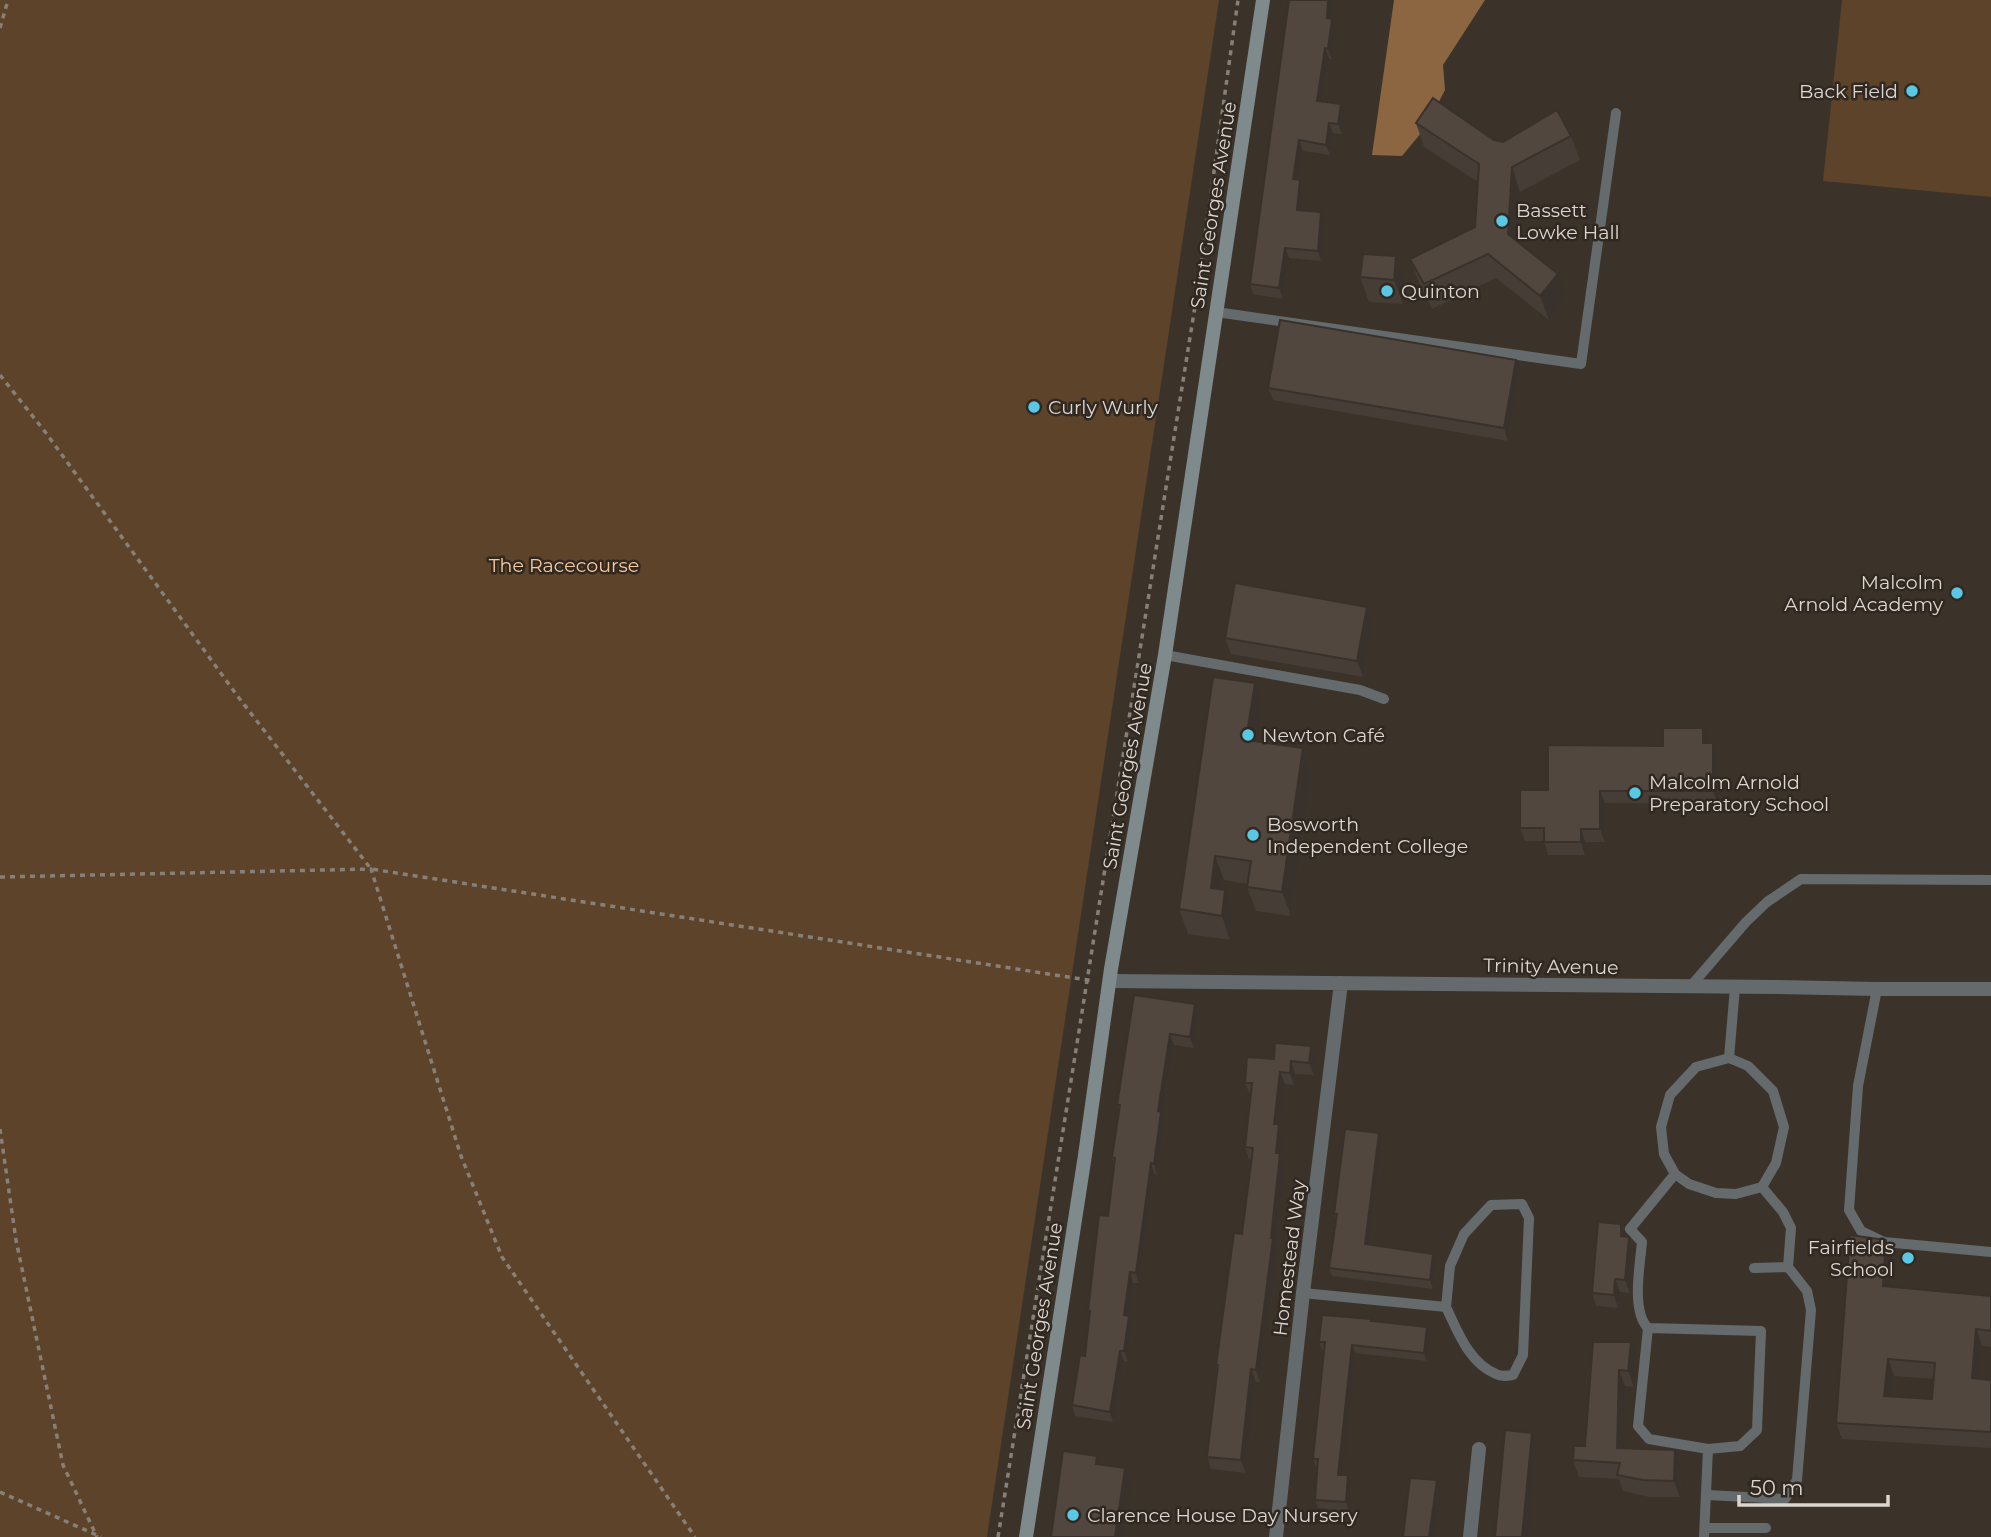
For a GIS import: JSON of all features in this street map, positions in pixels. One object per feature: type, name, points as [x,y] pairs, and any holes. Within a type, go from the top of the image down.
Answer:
[{"type":"street","name":"Saint Georges Avenue","points":[[1026,1537],[1110,981],[1165,655],[1263,0]]},
{"type":"street","name":"Trinity Avenue","points":[[1110,981],[1991,989]]},
{"type":"street","name":"Homestead Way","points":[[1276,1537],[1341,983]]},
{"type":"street","points":[[1470,1537],[1470,1464],[1479,1449]]},
{"type":"lane","points":[[1216,312],[1581,364],[1616,113]]},
{"type":"lane","points":[[1165,655],[1360,690],[1384,699]]},
{"type":"lane","points":[[1690,987],[1767,902],[1801,879],[1991,880]]},
{"type":"lane","points":[[1729,1058],[1735,987]]},
{"type":"lane","points":[[1877,989],[1858,1086],[1849,1210],[1861,1231],[1884,1242],[1991,1252]]},
{"type":"lane","points":[[1729,1058],[1748,1066],[1773,1091],[1784,1127],[1776,1163],[1762,1187],[1736,1194],[1716,1193],[1689,1184],[1675,1174],[1664,1154],[1661,1127],[1670,1095],[1696,1067],[1729,1058]]},
{"type":"lane","points":[[1648,1328],[1637,1426],[1648,1438],[1708,1449],[1740,1446],[1757,1430],[1761,1331],[1648,1328],[1642,1322],[1638,1294],[1643,1242],[1630,1229],[1675,1174]]},
{"type":"lane","points":[[1707,1495],[1785,1499],[1797,1480],[1811,1310],[1807,1291],[1788,1267],[1791,1228],[1783,1212],[1762,1187]]},
{"type":"lane","points":[[1522,1204],[1530,1219],[1523,1355],[1513,1376],[1498,1376],[1478,1363],[1461,1339],[1446,1307],[1450,1266],[1464,1234],[1491,1205],[1522,1204]]},
{"type":"lane","points":[[1754,1268],[1788,1267]]},
{"type":"lane","points":[[1303,1293],[1446,1307]]},
{"type":"lane","points":[[1708,1449],[1704,1533],[1766,1528]]},
{"type":"path","points":[[0,28],[8,0]]},
{"type":"path","points":[[998,1537],[1196,300],[1238,0]]},
{"type":"path","points":[[0,375],[46,433],[236,694],[371,869],[461,1156],[502,1257],[695,1537]]},
{"type":"path","points":[[0,877],[371,869],[1086,981]]},
{"type":"path","points":[[0,1129],[16,1240],[63,1465],[98,1536]]},
{"type":"path","points":[[0,1492],[98,1536]]},
{"type":"green space","name":"The Racecourse","points":[[0,0],[1219,0],[987,1537],[0,1537]]},
{"type":"green space","name":"Back Field","points":[[1842,0],[1991,0],[1991,197],[1823,181]]},
{"type":"shaded area","points":[[1394,0],[1485,0],[1443,65],[1445,90],[1426,127],[1402,156],[1372,155]]},
{"type":"building","points":[[1289,0],[1328,0],[1327,18],[1332,19],[1317,101],[1341,104],[1338,124],[1329,123],[1326,145],[1299,140],[1293,179],[1300,180],[1297,210],[1321,212],[1318,251],[1285,248],[1279,288],[1250,284]]},
{"type":"building","points":[[1433,98],[1494,140],[1503,142],[1557,110],[1571,136],[1512,167],[1508,234],[1558,274],[1540,296],[1488,254],[1424,284],[1410,259],[1475,227],[1479,164],[1416,123]]},
{"type":"building","points":[[1363,254],[1396,256],[1394,280],[1360,277]]},
{"type":"building","points":[[1280,320],[1516,360],[1504,428],[1268,388]]},
{"type":"building","points":[[1235,583],[1367,607],[1357,661],[1225,638]]},
{"type":"building","name":"Bosworth Independent College","points":[[1213,677],[1255,683],[1246,740],[1303,748],[1282,892],[1247,887],[1251,861],[1215,856],[1211,888],[1225,890],[1222,916],[1179,909]]},
{"type":"building","name":"Malcolm Arnold Preparatory School","points":[[1663,728],[1703,728],[1703,743],[1713,743],[1713,791],[1600,791],[1600,829],[1581,829],[1581,842],[1544,842],[1544,828],[1520,828],[1520,790],[1548,790],[1548,745],[1663,746]]},
{"type":"building","points":[[1134,995],[1195,1004],[1190,1037],[1170,1034],[1158,1111],[1161,1112],[1154,1164],[1151,1163],[1136,1273],[1130,1272],[1124,1315],[1129,1316],[1124,1351],[1120,1351],[1110,1412],[1072,1405],[1080,1355],[1085,1356],[1099,1215],[1108,1216],[1115,1158],[1112,1157],[1120,1105],[1117,1105]]},
{"type":"building","points":[[1275,1043],[1311,1046],[1309,1063],[1291,1061],[1290,1073],[1280,1072],[1274,1124],[1279,1124],[1276,1153],[1280,1153],[1273,1238],[1256,1370],[1251,1369],[1241,1460],[1207,1457],[1234,1233],[1242,1234],[1253,1148],[1245,1147],[1252,1083],[1245,1083],[1247,1057],[1274,1059]]},
{"type":"building","points":[[1345,1129],[1379,1133],[1365,1244],[1433,1254],[1430,1280],[1329,1268]]},
{"type":"building","points":[[1598,1222],[1621,1224],[1621,1236],[1629,1237],[1625,1280],[1615,1279],[1614,1295],[1592,1293]]},
{"type":"building","name":"Fairfields School","points":[[1850,1235],[1886,1240],[1883,1286],[1991,1296],[1991,1331],[1976,1329],[1972,1378],[1991,1380],[1991,1432],[1836,1423]],"holes":[[[1888,1359],[1935,1363],[1932,1399],[1884,1396]]]},
{"type":"building","points":[[1322,1315],[1427,1327],[1424,1353],[1352,1345],[1338,1475],[1348,1475],[1346,1502],[1315,1500],[1318,1459],[1313,1459],[1325,1342],[1319,1342]]},
{"type":"building","points":[[1593,1342],[1631,1342],[1628,1371],[1619,1370],[1617,1448],[1675,1450],[1674,1481],[1643,1480],[1617,1475],[1620,1463],[1573,1460],[1574,1446],[1585,1446]]},
{"type":"building","points":[[1505,1430],[1532,1433],[1522,1537],[1495,1537]]},
{"type":"building","points":[[1063,1451],[1097,1456],[1096,1464],[1125,1468],[1115,1537],[1051,1537]]},
{"type":"building","points":[[1410,1478],[1437,1480],[1429,1537],[1403,1537]]},
{"type":"place","name":"Back Field","points":[[1912,91]]},
{"type":"place","name":"Bassett Lowke Hall","points":[[1502,221]]},
{"type":"place","name":"Quinton","points":[[1387,291]]},
{"type":"place","name":"Curly Wurly","points":[[1034,407]]},
{"type":"place","name":"Malcolm Arnold Academy","points":[[1957,593]]},
{"type":"place","name":"Newton Café","points":[[1248,735]]},
{"type":"place","name":"Malcolm Arnold Preparatory School","points":[[1635,793]]},
{"type":"place","name":"Bosworth Independent College","points":[[1253,835]]},
{"type":"place","name":"Fairfields School","points":[[1908,1258]]},
{"type":"place","name":"Clarence House Day Nursery","points":[[1073,1515]]}]
